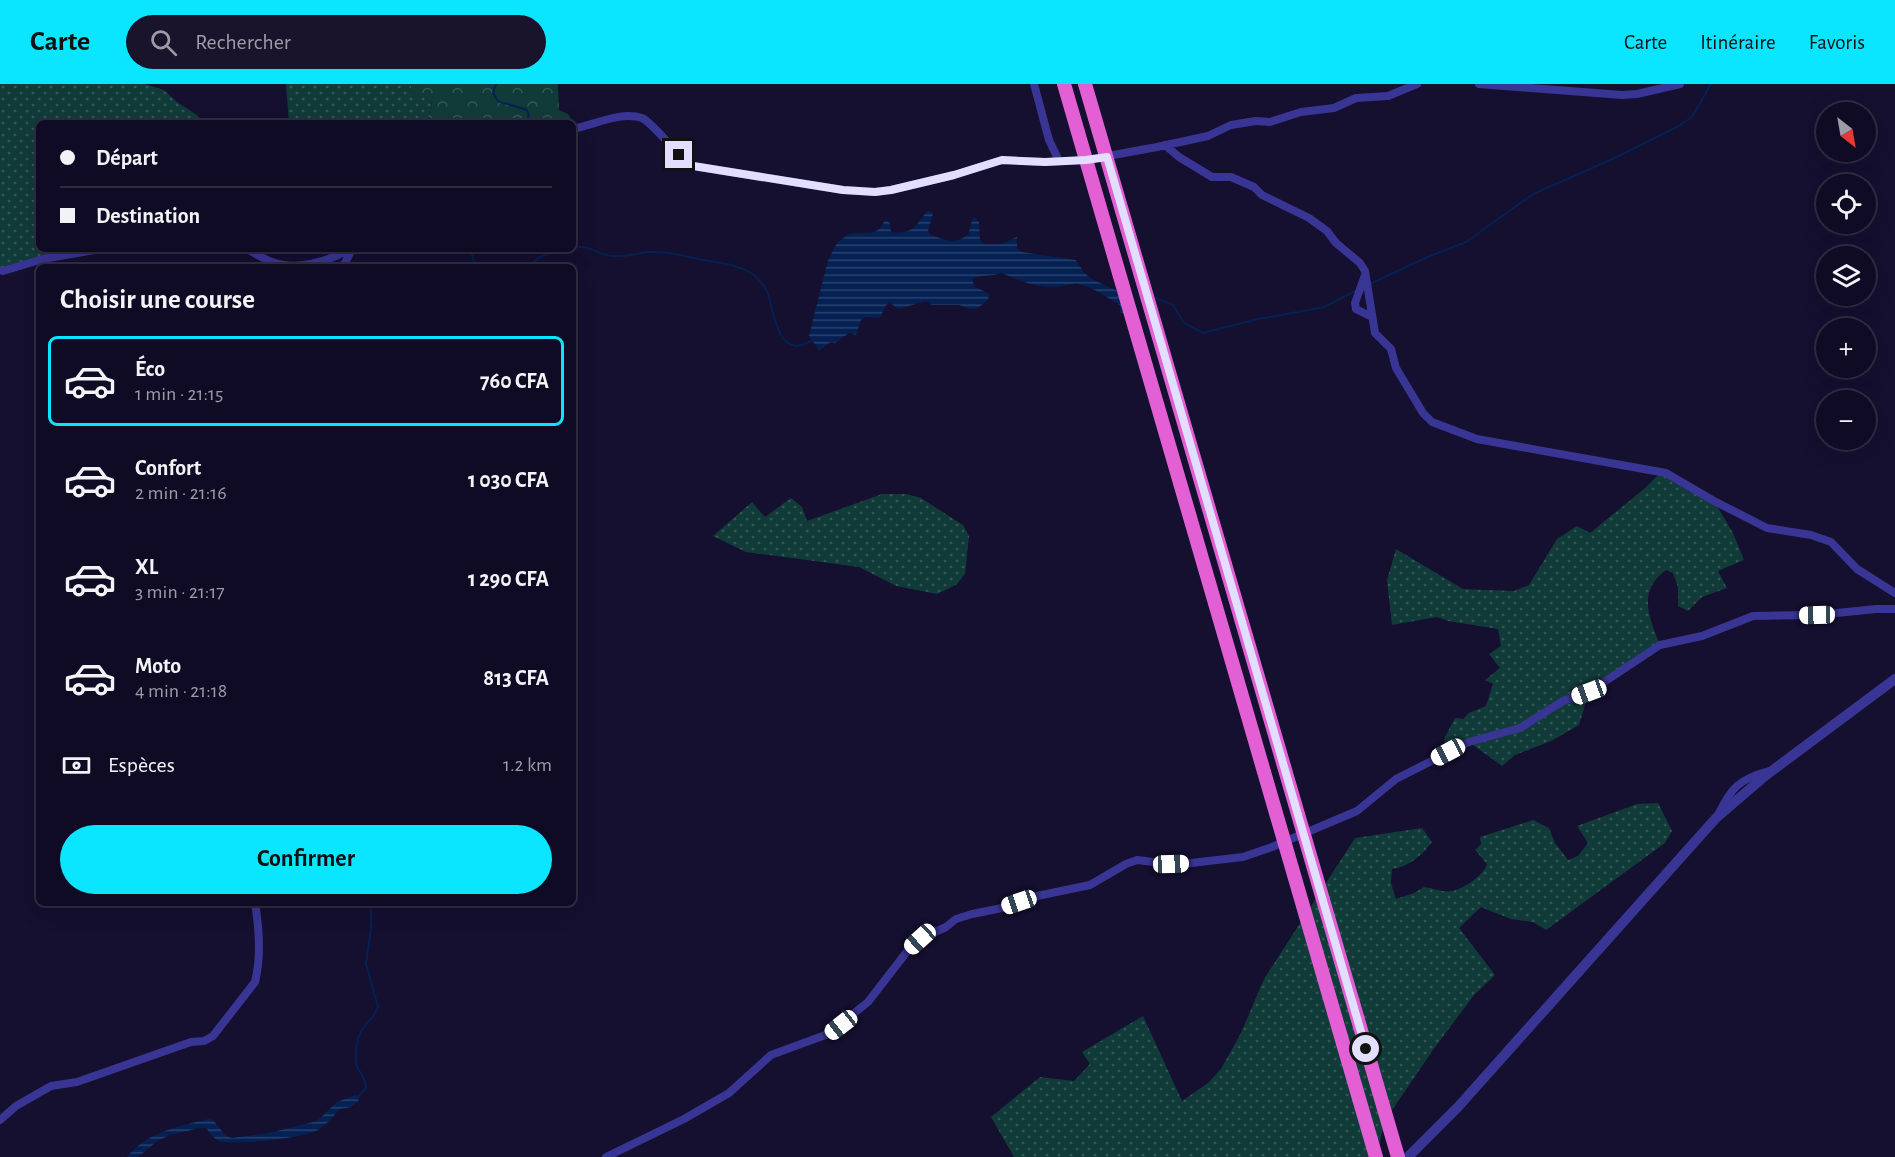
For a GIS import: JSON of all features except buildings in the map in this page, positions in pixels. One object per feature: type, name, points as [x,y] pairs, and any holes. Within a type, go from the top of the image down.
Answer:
[{"type":"highway","points":[[1064,84],[1376,1157]]},
{"type":"highway","points":[[1085,84],[1398,1157]]},
{"type":"street","points":[[1034,84],[1049,140],[1059,162]]},
{"type":"street","points":[[576,128],[626,117],[643,118],[687,165],[843,190],[875,192],[954,175],[1002,160],[1059,162],[1107,157],[1208,135],[1231,125],[1256,121],[1270,122],[1302,112],[1334,108],[1356,98],[1388,96],[1417,84]]},
{"type":"street","points":[[1479,84],[1622,95],[1637,94],[1680,84]]},
{"type":"street","points":[[1165,145],[1179,157],[1212,177],[1231,177],[1246,183],[1262,195],[1309,218],[1327,231],[1336,243],[1360,263],[1366,275],[1375,333],[1391,350],[1396,368],[1423,413],[1432,422],[1477,440],[1666,473],[1713,501],[1767,528],[1811,535],[1831,542],[1857,569],[1895,593]]},
{"type":"street","points":[[0,270],[3,272],[42,260],[84,252]]},
{"type":"street","points":[[253,252],[273,262],[289,264]]},
{"type":"street","points":[[304,264],[330,260],[345,252]]},
{"type":"street","points":[[1366,275],[1355,303],[1356,309],[1372,317]]},
{"type":"street","points":[[606,1157],[684,1119],[729,1093],[771,1055],[828,1034],[868,1002],[909,949],[920,939],[956,920],[1037,896],[1090,885],[1137,860],[1181,864],[1243,856],[1303,834],[1357,811],[1396,779],[1468,742],[1520,728],[1563,701],[1589,692],[1660,645],[1702,636],[1753,616],[1817,615],[1895,609]]},
{"type":"street","points":[[1408,1157],[1458,1107],[1716,818],[1771,771],[1895,680]]},
{"type":"street","points":[[0,1120],[16,1106],[51,1086],[77,1082],[191,1042],[204,1041],[213,1036],[255,982],[257,971],[255,906]]},
{"type":"green space","points":[[0,84],[145,84],[164,90],[201,120],[36,120],[36,252],[86,252],[0,270]]},
{"type":"green space","points":[[286,84],[412,84],[410,91],[432,102],[428,120],[289,120]]},
{"type":"green space","points":[[412,84],[558,84],[559,110],[568,114],[572,120],[428,120],[432,102],[410,91]]},
{"type":"green space","points":[[1661,472],[1714,501],[1733,533],[1744,560],[1718,571],[1727,588],[1702,597],[1688,611],[1678,606],[1678,587],[1673,573],[1666,570],[1657,578],[1648,596],[1649,615],[1660,645],[1589,692],[1579,725],[1551,741],[1515,755],[1502,766],[1469,742],[1448,752],[1444,739],[1455,718],[1463,719],[1469,713],[1486,706],[1493,684],[1485,680],[1500,668],[1489,654],[1501,646],[1498,629],[1448,621],[1437,617],[1392,625],[1387,580],[1396,549],[1463,589],[1514,591],[1529,585],[1557,539],[1577,526],[1590,533],[1644,489]]},
{"type":"green space","points":[[882,494],[906,494],[921,498],[963,525],[969,536],[965,574],[956,585],[937,594],[896,586],[859,567],[746,552],[713,536],[752,502],[765,517],[791,498],[802,507],[807,521]]},
{"type":"green space","points":[[1658,803],[1672,831],[1665,843],[1546,930],[1533,922],[1511,919],[1481,907],[1459,928],[1495,975],[1474,995],[1384,1122],[1377,1157],[1014,1157],[991,1117],[1040,1077],[1074,1081],[1090,1064],[1082,1052],[1143,1016],[1182,1101],[1208,1083],[1221,1069],[1241,1033],[1264,979],[1355,838],[1422,828],[1432,842],[1415,860],[1392,869],[1391,883],[1396,899],[1424,887],[1453,891],[1473,880],[1487,864],[1475,850],[1481,844],[1480,837],[1533,820],[1549,828],[1555,843],[1568,860],[1578,856],[1588,843],[1577,826],[1637,804]]},
{"type":"water","points":[[928,210],[933,213],[928,231],[930,235],[949,241],[962,238],[968,235],[973,217],[979,222],[980,240],[983,244],[1001,244],[1017,237],[1017,248],[1022,252],[1076,260],[1088,276],[1130,299],[1138,312],[1128,315],[1120,312],[1120,305],[1084,285],[1041,286],[1001,273],[972,279],[974,286],[989,294],[988,300],[978,308],[932,305],[926,301],[899,309],[890,303],[886,305],[880,318],[865,317],[861,320],[856,335],[849,333],[819,350],[809,336],[828,260],[837,243],[850,233],[875,232],[885,219],[890,223],[891,232],[904,232],[913,228]]},
{"type":"water","points":[[355,1095],[359,1097],[358,1102],[351,1107],[340,1109],[323,1127],[308,1134],[238,1143],[219,1141],[206,1128],[200,1128],[170,1135],[156,1142],[138,1157],[127,1157],[135,1148],[154,1136],[186,1124],[209,1119],[214,1121],[226,1136],[232,1138],[269,1133],[317,1121],[337,1102]]},
{"type":"waterway","points":[[496,84],[493,93],[498,101],[527,110],[529,116],[527,120]]},
{"type":"waterway","points":[[1370,284],[1466,242],[1533,194],[1617,157],[1677,127],[1692,117],[1711,84]]},
{"type":"waterway","points":[[576,247],[585,247],[612,256],[649,252],[669,253],[737,266],[755,276],[764,287],[776,325],[786,341],[793,345],[802,345],[814,339]]},
{"type":"waterway","points":[[472,252],[474,264]]},
{"type":"waterway","points":[[531,264],[540,257],[553,252]]},
{"type":"waterway","points":[[1156,298],[1173,305],[1184,323],[1203,333],[1259,319],[1324,307],[1357,290]]},
{"type":"waterway","points":[[357,1098],[366,1088],[356,1062],[358,1041],[360,1033],[378,1007],[366,964],[371,927],[371,906]]},
{"type":"route","points":[[679,155],[687,165],[843,190],[875,192],[954,175],[1002,160],[1045,162],[1107,157],[1366,1049]]}]
